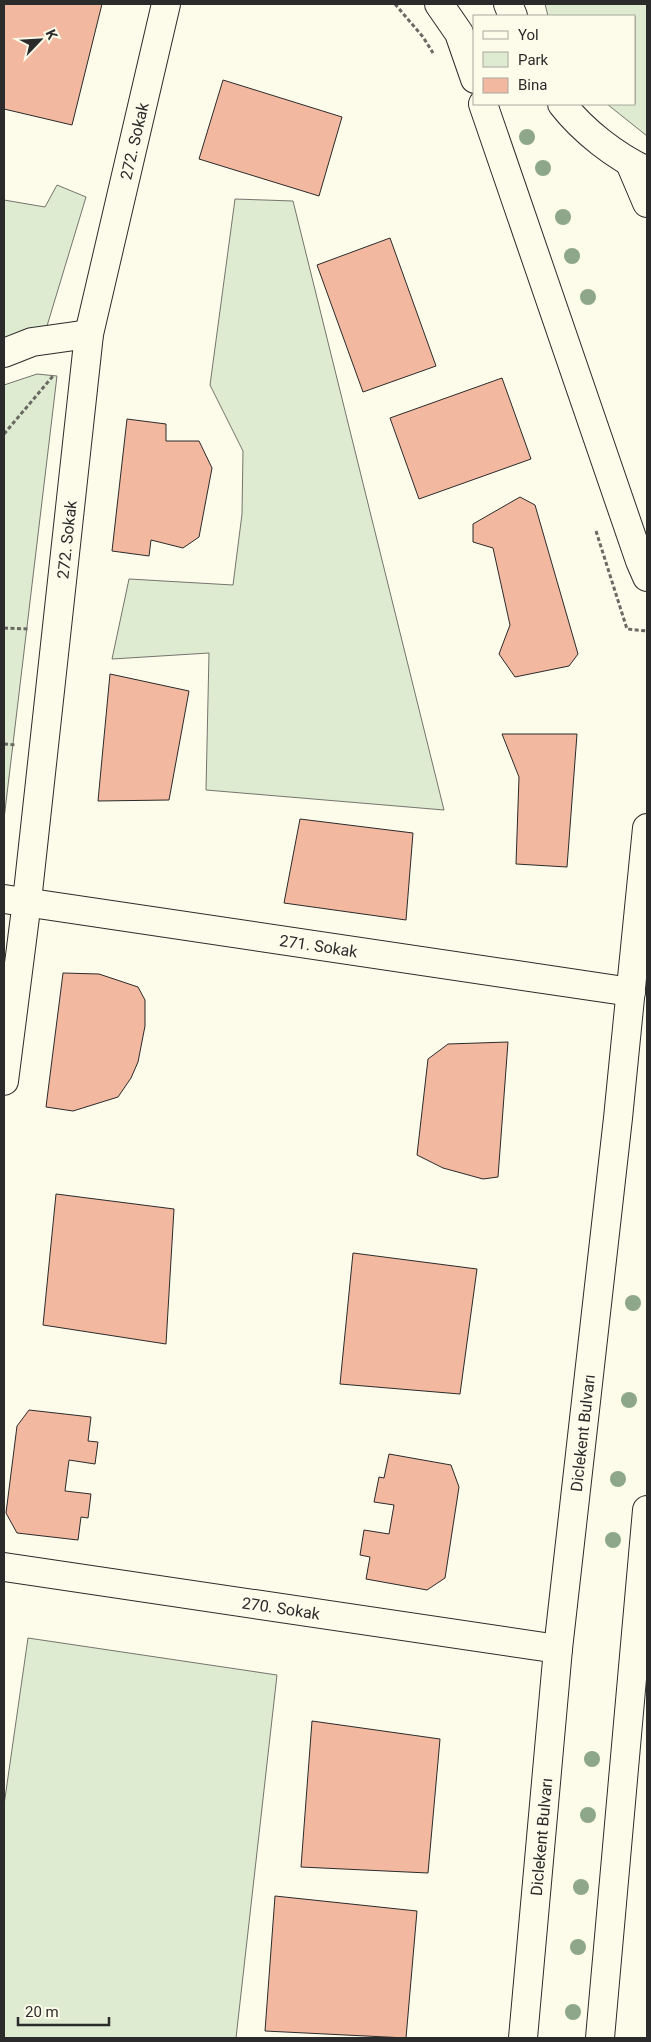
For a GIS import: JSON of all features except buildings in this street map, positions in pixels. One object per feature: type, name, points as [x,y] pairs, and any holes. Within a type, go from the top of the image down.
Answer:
[{"type":"main road","name":"272. Sokak","points":[[4,1081],[15,900],[88,334],[166,4]]},
{"type":"main road","points":[[439,4],[459,33],[473,73]]},
{"type":"main road","points":[[483,105],[647,577]]},
{"type":"main road","points":[[563,105],[576,121],[639,167],[647,203]]},
{"type":"main road","points":[[4,353],[32,342],[88,334]]},
{"type":"main road","name":"Diclekent Bulvarı","points":[[523,2038],[558,1649],[631,992],[647,828]]},
{"type":"main road","name":"271. Sokak","points":[[15,900],[631,992]]},
{"type":"main road","points":[[600,2038],[640,1679],[647,1510]]},
{"type":"main road","name":"270. Sokak","points":[[4,1567],[558,1649]]},
{"type":"path","points":[[4,434],[58,370]]},
{"type":"green space","points":[[545,4],[647,4],[647,136],[608,105],[636,105],[636,15],[548,15]]},
{"type":"green space","points":[[57,185],[86,197],[47,326],[4,341],[4,200],[45,207]]},
{"type":"green space","points":[[235,199],[293,201],[444,810],[206,790],[209,653],[112,659],[129,579],[233,585],[242,514],[243,451],[210,385]]},
{"type":"green space","points":[[37,374],[57,376],[4,819],[4,385]]},
{"type":"green space","points":[[28,1638],[277,1675],[236,2038],[4,2038],[4,1805]]}]
